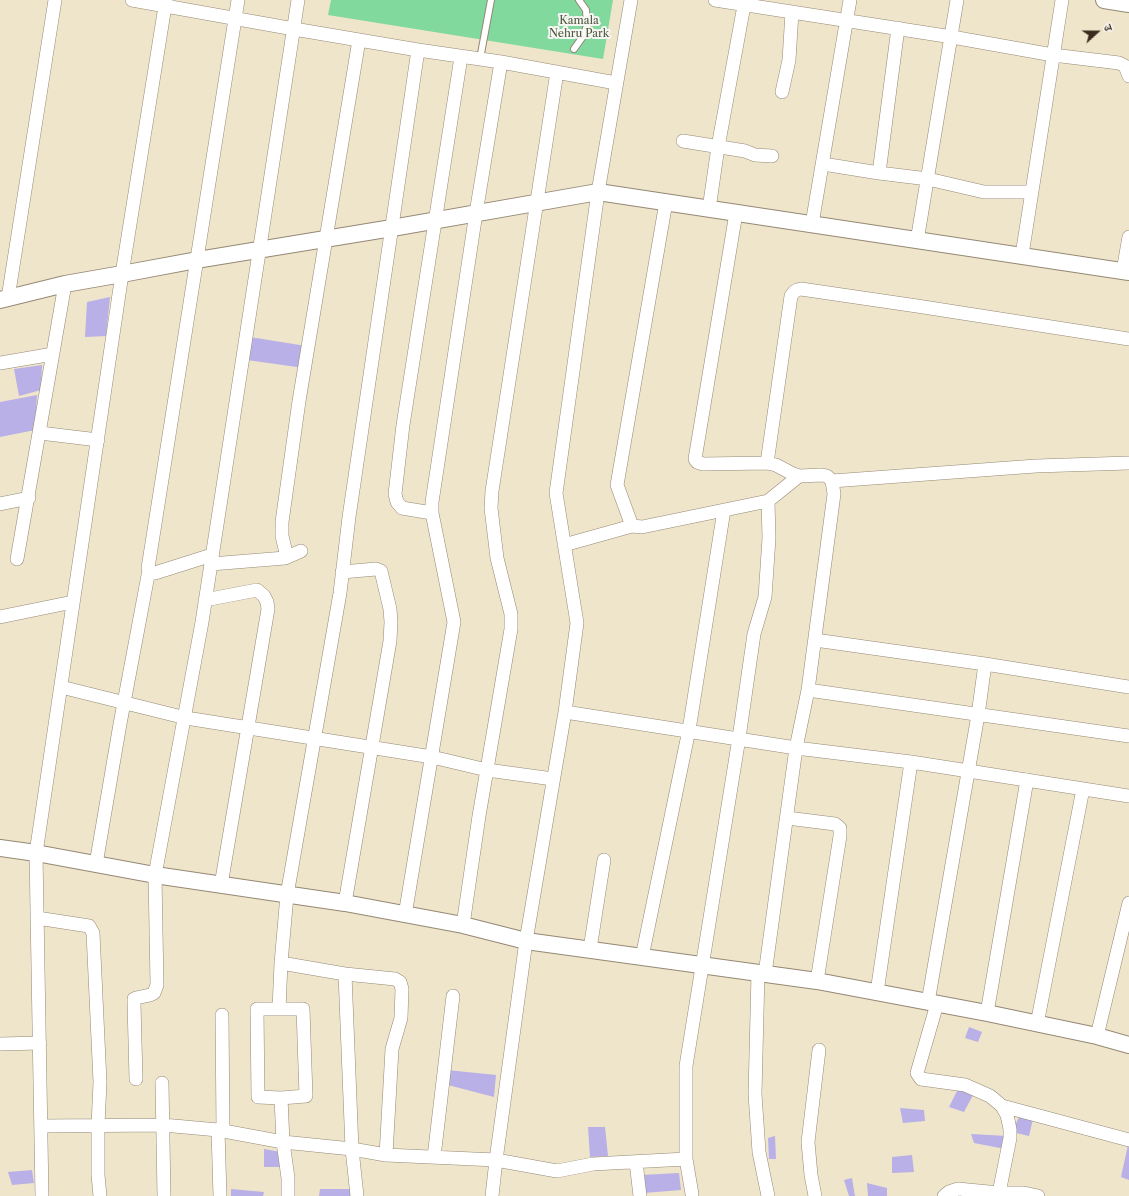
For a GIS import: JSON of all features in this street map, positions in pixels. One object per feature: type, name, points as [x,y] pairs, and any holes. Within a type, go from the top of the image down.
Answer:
[{"type":"street","points":[[54,0],[4,299],[65,284],[197,260],[598,192],[917,241],[1022,255],[1126,272],[1129,237]]},
{"type":"street","points":[[132,0],[166,3],[294,29],[461,57],[501,62],[616,83]]},
{"type":"street","points":[[96,864],[149,570],[148,563],[238,0]]},
{"type":"street","points":[[136,1079],[134,999],[154,993],[157,985],[156,875],[205,600],[298,0]]},
{"type":"street","points":[[492,1196],[526,941],[565,712],[577,623],[556,493],[598,192],[631,0]]},
{"type":"street","points":[[715,0],[744,2],[792,12],[898,28],[1054,55],[1119,63],[1125,66],[1129,76]]},
{"type":"street","points":[[812,224],[850,0]]},
{"type":"street","points":[[917,241],[957,0]]},
{"type":"street","points":[[1022,255],[1062,0]]},
{"type":"street","points":[[1104,0],[1129,4]]},
{"type":"street","points":[[709,209],[718,147],[744,2]]},
{"type":"street","points":[[42,1196],[36,853],[122,274],[166,3]]},
{"type":"street","points":[[782,92],[789,60],[792,12]]},
{"type":"street","points":[[879,173],[898,28]]},
{"type":"street","points":[[287,557],[282,536],[282,522],[299,401],[359,40]]},
{"type":"street","points":[[279,1009],[281,963],[287,895],[340,593],[348,517],[418,50]]},
{"type":"street","points":[[432,514],[402,508],[397,502],[396,494],[403,425],[461,57]]},
{"type":"street","points":[[406,915],[454,622],[432,514],[432,502],[476,213],[501,62]]},
{"type":"street","points":[[462,926],[511,629],[511,614],[497,558],[492,508],[492,491],[557,72]]},
{"type":"street","points":[[683,141],[745,151],[755,155],[772,156]]},
{"type":"street","points":[[823,164],[928,179],[984,192],[1032,192]]},
{"type":"street","points":[[632,526],[618,485],[666,202]]},
{"type":"street","points":[[736,213],[695,459],[697,462],[703,464],[767,463],[776,465],[799,476],[827,476],[832,481],[834,486],[808,690],[796,748],[787,818],[761,973],[755,1094],[759,1152],[768,1196]]},
{"type":"street","points":[[17,559],[29,498],[65,284]]},
{"type":"street","points":[[767,463],[791,296],[797,290],[801,289],[1129,338]]},
{"type":"street","points":[[0,363],[53,354]]},
{"type":"street","points":[[40,433],[98,440]]},
{"type":"street","points":[[832,481],[1036,466],[1129,463]]},
{"type":"street","points":[[564,545],[632,526],[642,527],[768,501],[799,476]]},
{"type":"street","points":[[0,504],[29,498]]},
{"type":"street","points":[[692,1194],[686,1159],[686,1066],[739,738],[754,634],[765,597],[769,538],[768,501]]},
{"type":"street","points":[[642,957],[689,730],[724,510]]},
{"type":"street","points":[[149,570],[151,573],[155,573],[211,560],[275,559],[287,557],[301,551]]},
{"type":"street","points":[[342,572],[376,569],[381,571],[390,609],[391,622],[390,641],[344,903]]},
{"type":"street","points":[[205,600],[257,590],[264,596],[267,602],[268,610],[221,885]]},
{"type":"street","points":[[0,617],[74,602]]},
{"type":"street","points":[[815,640],[985,664],[1129,687]]},
{"type":"street","points":[[985,664],[933,1003],[917,1070],[918,1076],[921,1079],[965,1085],[990,1096],[1002,1106],[1007,1115],[1010,1138],[999,1193]]},
{"type":"street","points":[[61,687],[184,717],[432,757],[487,770],[553,779]]},
{"type":"street","points":[[808,690],[1129,736]]},
{"type":"street","points":[[565,712],[689,730],[796,748],[911,762],[1129,796]]},
{"type":"street","points":[[877,992],[911,762]]},
{"type":"street","points":[[987,1013],[1027,780]]},
{"type":"street","points":[[1037,1024],[1083,789]]},
{"type":"street","points":[[787,818],[835,824],[840,828],[817,981]]},
{"type":"street","points":[[0,848],[36,853],[156,875],[344,903],[462,926],[526,941],[817,981],[987,1013],[1097,1036],[1129,1045]]},
{"type":"street","points":[[590,950],[604,860]]},
{"type":"street","points":[[1097,1036],[1129,904]]},
{"type":"street","points":[[37,918],[90,926],[93,933],[100,1082],[98,1126],[98,1175],[100,1196]]},
{"type":"street","points":[[281,963],[345,974],[396,979],[401,985],[401,1018],[392,1049],[386,1155]]},
{"type":"street","points":[[345,974],[352,1149],[357,1196]]},
{"type":"street","points":[[434,1157],[453,996]]},
{"type":"street","points":[[257,1009],[304,1009],[306,1096],[281,1098],[258,1097],[257,1009]]},
{"type":"street","points":[[220,1196],[222,1015]]},
{"type":"street","points":[[0,1044],[40,1043]]},
{"type":"street","points":[[815,1196],[811,1175],[808,1142],[819,1050]]},
{"type":"street","points":[[162,1083],[164,1196]]},
{"type":"street","points":[[281,1098],[282,1142],[288,1178],[288,1196]]},
{"type":"street","points":[[1002,1106],[1129,1140]]},
{"type":"street","points":[[41,1126],[163,1125],[221,1131],[282,1142],[352,1149],[386,1155],[496,1160],[556,1171],[593,1164],[686,1159]]},
{"type":"street","points":[[636,1162],[640,1196]]},
{"type":"street","points":[[944,1196],[949,1192],[958,1189],[999,1193],[1024,1193],[1036,1196]]},
{"type":"lane","points":[[480,59],[491,0]]},
{"type":"lane","points":[[574,49],[584,35],[588,25],[586,10],[579,0]]},
{"type":"green space","name":"Kamala Nehru Park","points":[[331,0],[613,0],[603,59],[328,15]]},
{"type":"building","points":[[110,297],[106,336],[85,337],[87,302]]},
{"type":"building","points":[[250,337],[306,346],[304,368],[247,360]]},
{"type":"building","points":[[42,365],[41,390],[19,396],[14,369]]},
{"type":"building","points":[[37,395],[35,430],[0,437],[0,402]]},
{"type":"building","points":[[969,1027],[982,1032],[978,1042],[965,1038]]},
{"type":"building","points":[[447,1070],[496,1075],[494,1097],[448,1085]]},
{"type":"building","points":[[958,1089],[973,1095],[964,1112],[949,1107]]},
{"type":"building","points":[[900,1108],[924,1110],[925,1121],[903,1123]]},
{"type":"building","points":[[1020,1115],[1033,1119],[1029,1136],[1012,1132]]},
{"type":"building","points":[[588,1127],[605,1127],[608,1156],[590,1157]]},
{"type":"building","points":[[971,1134],[1007,1136],[1005,1149],[974,1143]]},
{"type":"building","points":[[775,1136],[776,1159],[769,1159],[768,1138]]},
{"type":"building","points":[[1128,1145],[1129,1146],[1129,1180],[1121,1177]]},
{"type":"building","points":[[264,1149],[281,1152],[282,1167],[264,1167]]},
{"type":"building","points":[[912,1155],[914,1172],[892,1173],[892,1157]]},
{"type":"building","points":[[32,1170],[34,1183],[12,1185],[8,1172]]},
{"type":"building","points":[[679,1173],[681,1190],[644,1193],[641,1175]]},
{"type":"building","points":[[852,1178],[855,1196],[849,1196],[844,1180]]},
{"type":"building","points":[[867,1183],[887,1188],[887,1196],[868,1196]]},
{"type":"building","points":[[231,1189],[264,1192],[263,1196],[231,1196]]},
{"type":"building","points":[[320,1189],[350,1189],[351,1196],[319,1196]]}]
